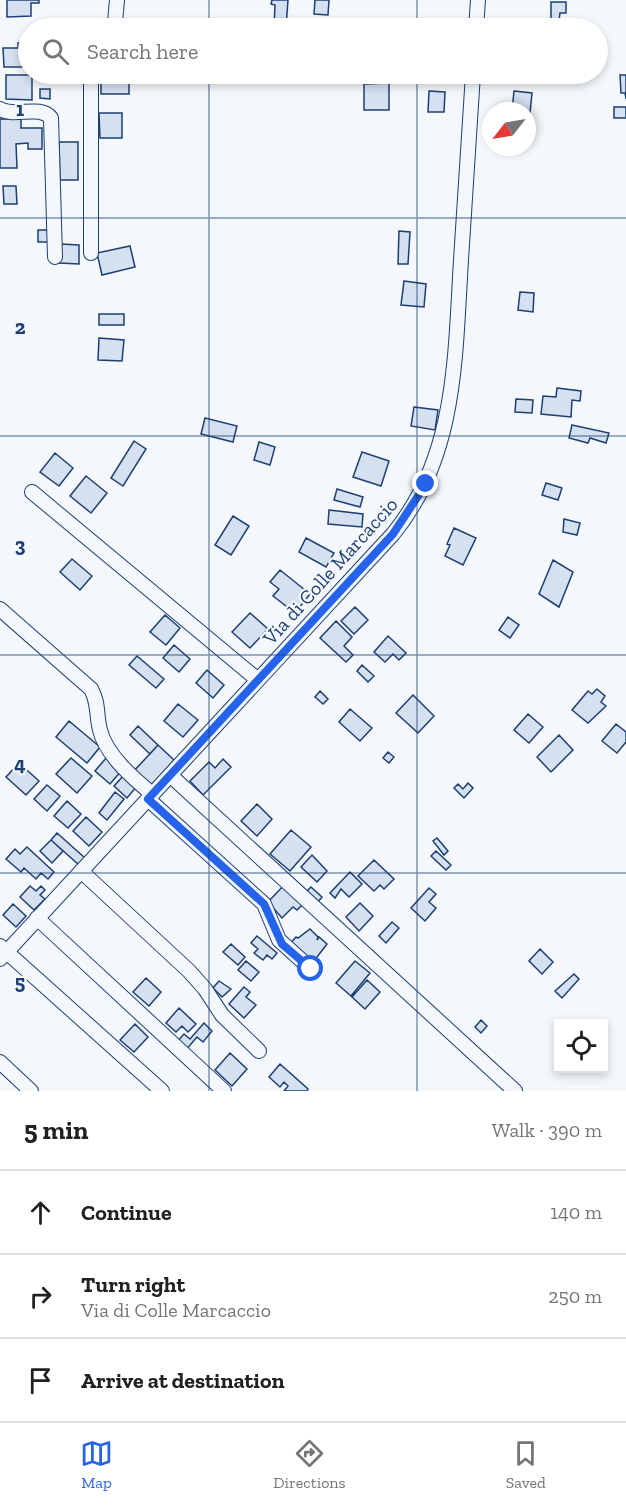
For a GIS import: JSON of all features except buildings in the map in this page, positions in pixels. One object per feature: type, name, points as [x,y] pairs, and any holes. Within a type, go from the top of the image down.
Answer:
[{"type":"street","points":[[117,0],[117,18]]},
{"type":"street","points":[[477,18],[478,0]]},
{"type":"street","points":[[91,84],[91,253]]},
{"type":"street","name":"Via di Colle Marcaccio","points":[[2,952],[37,918],[150,797],[402,523],[422,492],[436,462],[448,413],[455,361],[472,84]]},
{"type":"street","points":[[0,109],[10,113],[45,112],[51,118],[55,257]]},
{"type":"street","points":[[32,492],[258,680]]},
{"type":"street","points":[[0,609],[91,689],[98,703],[99,728],[104,740],[122,765],[150,797],[264,904],[282,944],[311,969]]},
{"type":"street","points":[[170,775],[515,1091]]},
{"type":"street","points":[[81,871],[189,971],[205,989],[222,1016],[259,1051]]},
{"type":"street","points":[[37,918],[224,1091]]},
{"type":"street","points":[[2,952],[162,1091]]},
{"type":"street","points":[[0,1062],[31,1091]]},
{"type":"route","points":[[311,969],[284,947],[264,904],[148,799],[393,534],[426,484]]}]
